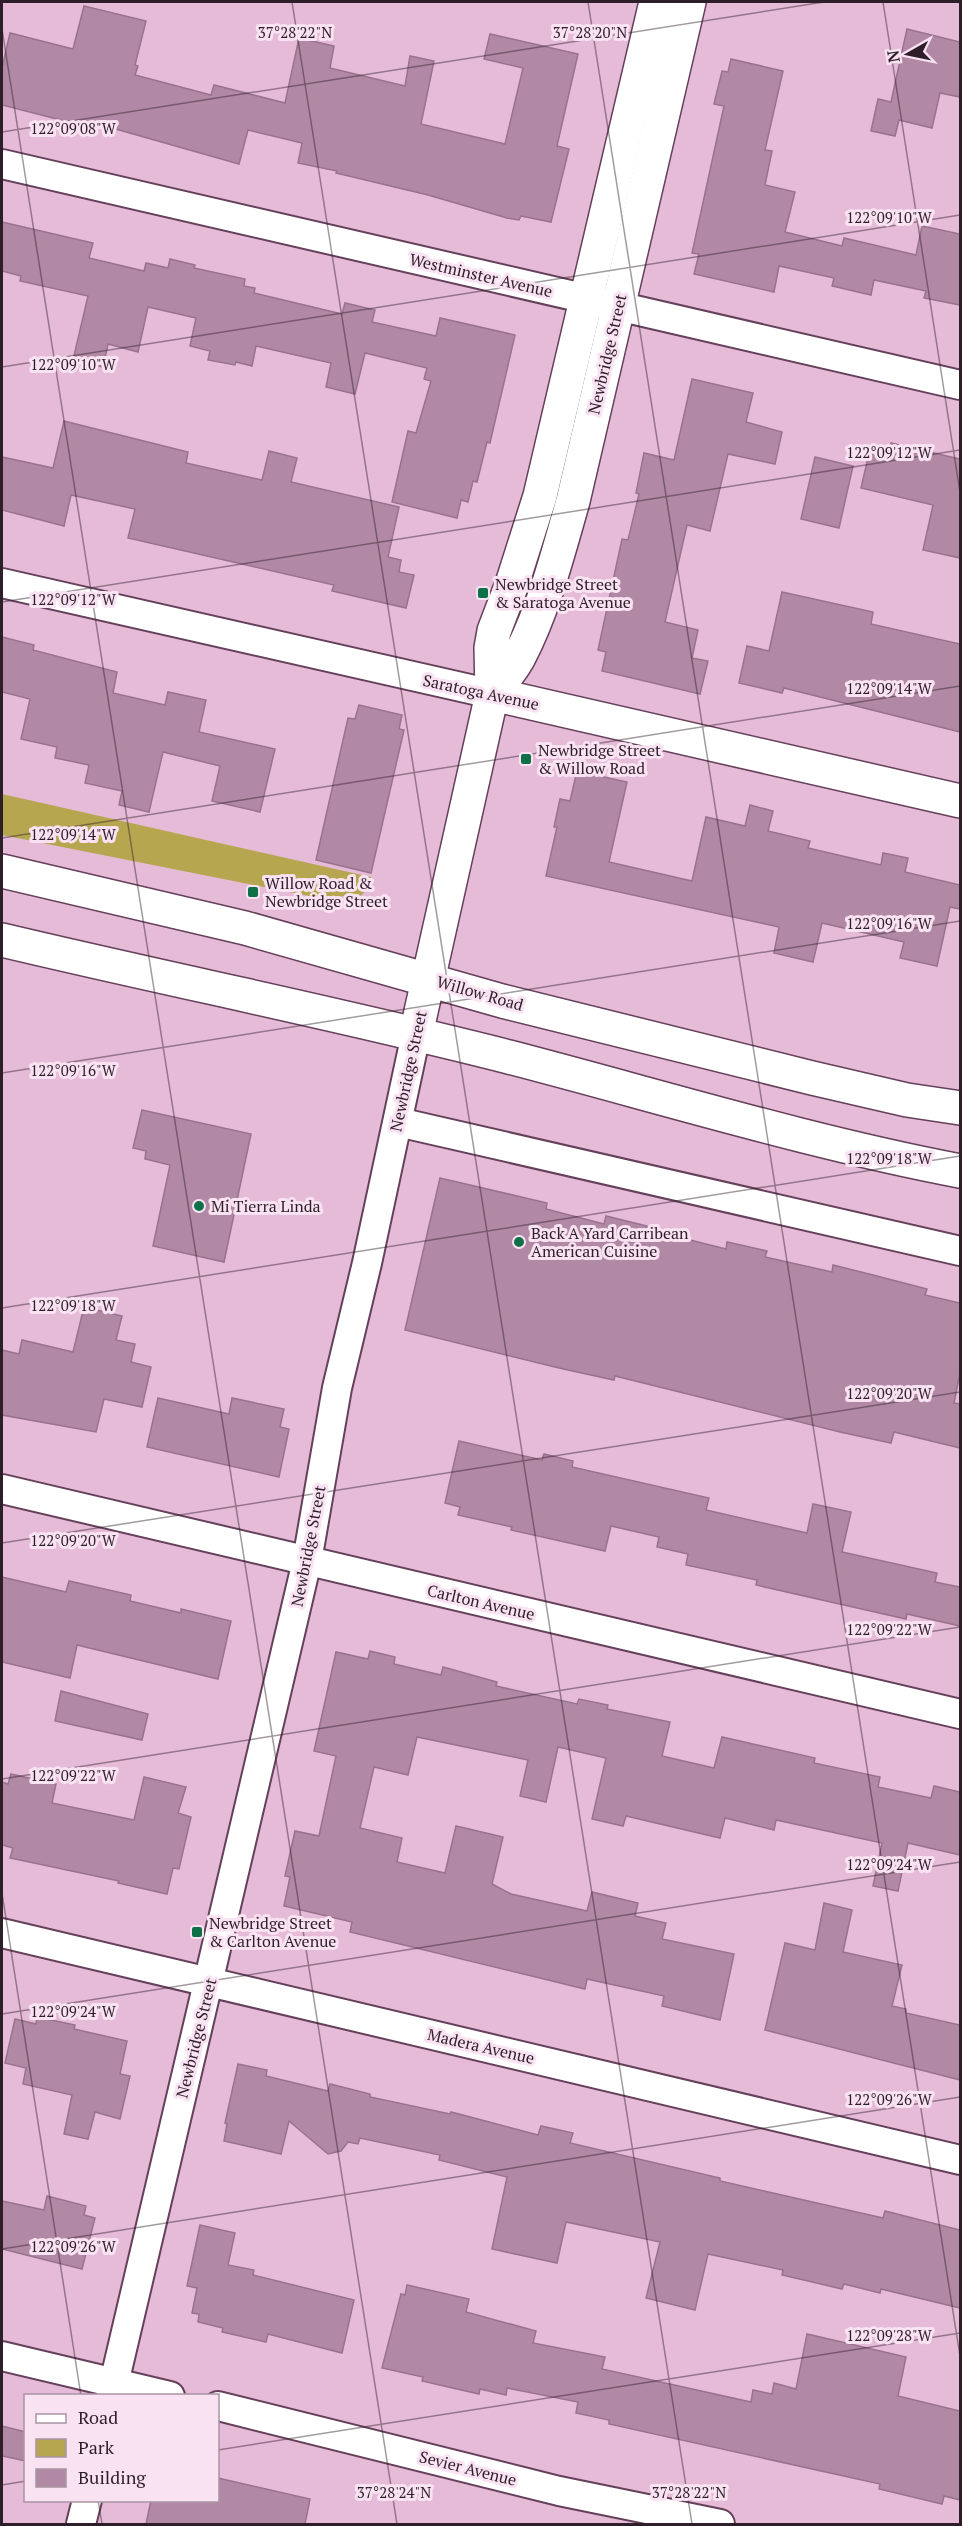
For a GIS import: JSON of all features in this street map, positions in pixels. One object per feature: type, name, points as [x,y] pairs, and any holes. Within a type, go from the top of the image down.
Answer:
[{"type":"main road","name":"Newbridge Street","points":[[416,1034],[492,694],[491,648],[494,631],[537,507],[656,2]]},
{"type":"main road","name":"Newbridge Street","points":[[492,694],[519,659],[559,551],[573,501],[689,2]]},
{"type":"main road","name":"Saratoga Avenue","points":[[492,694],[960,801]]},
{"type":"main road","name":"Willow Road","points":[[2,871],[244,928],[428,978],[502,1001],[812,1078],[907,1100],[960,1108]]},
{"type":"main road","points":[[2,940],[341,1015],[878,1155],[960,1171]]},
{"type":"street","name":"Westminster Avenue","points":[[2,164],[618,308],[960,385]]},
{"type":"street","name":"Saratoga Avenue","points":[[2,583],[492,694]]},
{"type":"street","name":"Newbridge Street","points":[[113,2389],[307,1561],[337,1388],[416,1034]]},
{"type":"street","points":[[398,1122],[960,1251]]},
{"type":"street","name":"Carlton Avenue","points":[[2,1490],[960,1714]]},
{"type":"street","name":"Madera Avenue","points":[[2,1933],[960,2160]]},
{"type":"street","points":[[2,2356],[113,2389],[154,2394]]},
{"type":"street","name":"Sevier Avenue","points":[[219,2406],[559,2491],[720,2524]]},
{"type":"street","points":[[81,2524],[86,2502]]},
{"type":"green space","points":[[2,794],[371,877],[370,888],[360,896],[314,897],[2,835]]},
{"type":"building","points":[[84,6],[146,21],[135,65],[138,66],[135,75],[211,95],[214,85],[285,103],[299,38],[334,46],[330,68],[405,86],[410,56],[434,61],[421,124],[505,144],[523,68],[484,59],[490,34],[578,54],[557,146],[569,149],[551,222],[521,216],[519,220],[507,218],[428,195],[336,173],[337,171],[298,163],[302,143],[248,130],[239,164],[98,124],[96,129],[2,105],[2,68],[10,33],[73,49]]},
{"type":"building","points":[[907,29],[960,42],[960,97],[940,93],[932,128],[899,120],[895,136],[871,131],[878,99],[891,102]]},
{"type":"building","points":[[731,59],[783,71],[765,150],[772,151],[765,185],[795,192],[785,232],[842,246],[844,238],[916,255],[922,226],[960,234],[960,305],[924,298],[926,291],[874,280],[871,295],[832,286],[834,278],[779,266],[774,292],[694,274],[699,254],[692,253],[724,106],[714,104],[722,71],[728,72]]},
{"type":"building","points":[[2,222],[93,243],[89,258],[144,271],[146,263],[168,268],[170,259],[195,265],[194,268],[245,279],[244,286],[255,288],[254,293],[342,314],[345,303],[375,310],[372,322],[436,336],[440,318],[515,335],[490,443],[487,442],[477,482],[473,481],[468,502],[461,500],[457,518],[392,502],[408,431],[416,433],[431,381],[424,379],[427,368],[365,353],[355,394],[326,387],[331,363],[256,346],[252,366],[236,362],[235,365],[208,360],[210,351],[190,346],[196,318],[148,307],[138,352],[108,344],[103,367],[73,360],[88,296],[20,281],[21,276],[2,271]]},
{"type":"building","points":[[692,379],[753,393],[746,422],[782,432],[775,464],[728,454],[710,531],[687,525],[665,622],[698,630],[692,658],[708,661],[700,694],[602,671],[606,652],[598,650],[622,539],[628,540],[639,494],[636,493],[644,453],[674,460]]},
{"type":"building","points":[[64,421],[188,452],[186,463],[262,480],[269,451],[297,458],[291,482],[399,507],[388,557],[401,560],[399,572],[414,575],[406,608],[332,591],[334,585],[128,538],[135,509],[71,495],[64,526],[2,510],[2,457],[53,468]]},
{"type":"building","points":[[891,443],[960,459],[960,558],[923,550],[933,505],[861,488],[871,445],[890,450]]},
{"type":"building","points":[[815,457],[853,466],[839,528],[801,519]]},
{"type":"building","points":[[782,592],[873,612],[871,624],[960,644],[960,732],[784,688],[782,693],[739,683],[747,646],[769,651]]},
{"type":"building","points":[[2,637],[34,645],[33,650],[117,672],[113,693],[165,705],[168,692],[206,700],[199,732],[275,749],[260,812],[212,801],[220,766],[163,752],[149,812],[119,805],[122,791],[85,783],[89,765],[55,758],[57,747],[21,739],[30,699],[2,692]]},
{"type":"building","points":[[359,705],[402,715],[399,729],[404,730],[371,873],[316,860],[348,718],[355,719]]},
{"type":"building","points":[[577,771],[627,782],[609,862],[692,881],[706,817],[745,826],[750,805],[773,811],[768,831],[810,841],[808,848],[881,865],[883,853],[908,858],[905,872],[960,885],[960,909],[950,907],[937,966],[900,958],[904,942],[822,923],[813,962],[774,953],[779,927],[546,876],[557,827],[554,827],[560,799],[570,801]]},
{"type":"building","name":"Mi Tierra Linda","points":[[142,1110],[251,1134],[224,1262],[153,1246],[170,1165],[145,1159],[146,1151],[133,1148]]},
{"type":"building","points":[[440,1178],[547,1203],[546,1209],[604,1224],[606,1216],[647,1226],[646,1229],[726,1249],[727,1242],[767,1251],[765,1257],[832,1272],[833,1265],[927,1289],[925,1295],[960,1303],[960,1373],[954,1403],[960,1404],[960,1448],[894,1432],[891,1443],[615,1376],[614,1380],[559,1368],[405,1330]]},
{"type":"building","points":[[84,1307],[122,1316],[116,1340],[135,1344],[131,1362],[151,1367],[142,1407],[104,1399],[96,1432],[2,1415],[2,1350],[19,1354],[22,1340],[73,1352]]},
{"type":"building","points":[[158,1398],[229,1414],[232,1398],[284,1409],[280,1427],[289,1429],[279,1477],[147,1447]]},
{"type":"building","points":[[459,1441],[542,1460],[544,1454],[573,1461],[572,1467],[709,1498],[706,1510],[807,1533],[813,1504],[851,1512],[842,1552],[937,1573],[935,1582],[960,1587],[960,1626],[907,1614],[906,1619],[756,1585],[757,1580],[686,1565],[688,1554],[657,1547],[659,1537],[611,1526],[605,1551],[511,1530],[512,1527],[458,1515],[460,1507],[445,1503]]},
{"type":"building","points":[[2,1577],[66,1592],[69,1581],[131,1595],[130,1601],[181,1613],[181,1609],[231,1621],[218,1679],[77,1645],[70,1678],[2,1662]]},
{"type":"building","points":[[370,1651],[395,1657],[394,1664],[441,1675],[443,1667],[497,1682],[496,1686],[577,1704],[579,1699],[608,1705],[607,1709],[670,1722],[662,1756],[714,1768],[722,1737],[815,1758],[814,1763],[880,1777],[878,1787],[931,1798],[934,1786],[960,1792],[960,1855],[908,1843],[898,1891],[873,1886],[882,1843],[776,1820],[774,1830],[725,1818],[720,1838],[626,1816],[623,1826],[592,1819],[606,1758],[558,1747],[546,1802],[520,1796],[528,1760],[417,1737],[408,1775],[374,1767],[360,1828],[402,1838],[397,1862],[445,1873],[456,1826],[503,1837],[492,1884],[511,1894],[587,1911],[592,1892],[638,1903],[635,1916],[666,1923],[662,1939],[734,1954],[720,2020],[662,2006],[664,1996],[587,1979],[585,1989],[350,1932],[352,1922],[284,1906],[290,1877],[285,1876],[295,1831],[319,1836],[336,1756],[314,1751],[336,1652],[368,1659]]},
{"type":"building","points":[[61,1691],[148,1714],[142,1740],[55,1721]]},
{"type":"building","points":[[11,1774],[56,1784],[52,1803],[134,1820],[144,1777],[186,1787],[178,1813],[191,1817],[179,1869],[173,1868],[167,1894],[118,1883],[119,1881],[10,1858],[13,1848],[2,1845],[2,1782],[8,1784]]},
{"type":"building","points":[[824,1903],[852,1910],[843,1952],[902,1965],[892,2006],[906,2009],[906,2013],[960,2025],[960,2080],[765,2030],[785,1943],[815,1950]]},
{"type":"building","points":[[37,2017],[75,2025],[74,2029],[127,2041],[120,2074],[130,2076],[120,2119],[95,2112],[88,2139],[64,2134],[72,2095],[23,2084],[26,2068],[5,2063],[15,2019],[36,2024]]},
{"type":"building","points":[[238,2064],[267,2070],[266,2076],[328,2091],[330,2084],[370,2094],[370,2097],[450,2114],[451,2112],[538,2135],[541,2126],[573,2133],[570,2143],[720,2178],[720,2181],[883,2218],[885,2211],[960,2230],[960,2308],[881,2289],[880,2293],[844,2284],[842,2289],[782,2275],[783,2270],[708,2254],[695,2310],[646,2298],[660,2242],[566,2222],[557,2263],[492,2249],[507,2177],[439,2160],[440,2155],[360,2138],[358,2144],[348,2142],[341,2151],[328,2154],[289,2121],[281,2154],[224,2141],[227,2124],[225,2123]]},
{"type":"building","points":[[47,2196],[86,2206],[84,2215],[95,2218],[82,2269],[2,2249],[2,2201],[44,2210]]},
{"type":"building","points":[[200,2225],[235,2233],[228,2265],[254,2270],[253,2275],[354,2300],[342,2353],[268,2334],[266,2342],[222,2332],[223,2328],[198,2322],[199,2314],[192,2313],[197,2288],[187,2286]]},
{"type":"building","points":[[407,2285],[469,2299],[466,2312],[536,2331],[533,2343],[605,2357],[602,2369],[751,2402],[753,2390],[772,2394],[774,2383],[796,2389],[807,2334],[906,2357],[898,2396],[960,2411],[960,2500],[944,2496],[942,2504],[879,2489],[880,2484],[609,2424],[609,2420],[576,2413],[578,2402],[507,2388],[506,2395],[480,2389],[479,2394],[422,2381],[423,2377],[382,2368],[401,2294],[405,2295]]},
{"type":"building","points":[[2,2426],[24,2432],[24,2461],[2,2456]]},
{"type":"building","points":[[219,2478],[310,2499],[305,2524],[146,2524],[151,2502],[219,2502]]},
{"type":"place","name":"Newbridge Street & Saratoga Avenue","points":[[483,593]]},
{"type":"place","name":"Newbridge Street & Willow Road","points":[[526,759]]},
{"type":"place","name":"Willow Road & Newbridge Street","points":[[253,892]]},
{"type":"place","name":"Mi Tierra Linda","points":[[199,1206]]},
{"type":"place","name":"Back A Yard Carribean American Cuisine","points":[[519,1242]]},
{"type":"place","name":"Newbridge Street & Carlton Avenue","points":[[197,1932]]}]
